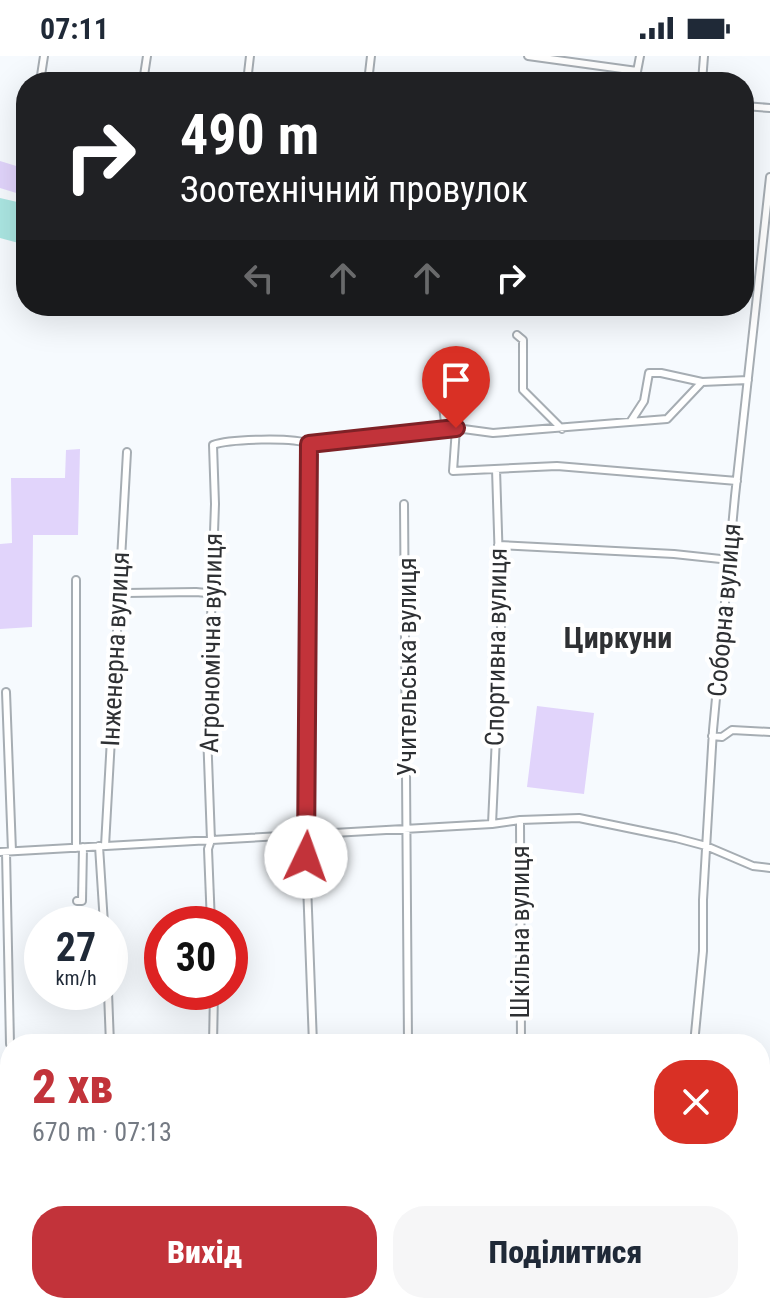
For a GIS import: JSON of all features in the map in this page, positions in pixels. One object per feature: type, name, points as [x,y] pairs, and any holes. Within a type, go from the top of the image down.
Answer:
[{"type":"street","points":[[528,56],[637,71],[640,56]]},
{"type":"street","name":"Соборна вулиця","points":[[695,1034],[703,951],[712,736],[770,177]]},
{"type":"street","points":[[517,335],[523,340],[523,390],[562,429]]},
{"type":"street","points":[[631,421],[644,401],[649,373],[702,382],[748,380]]},
{"type":"street","points":[[313,1034],[306,857],[309,444],[452,428],[493,433],[667,419],[702,382]]},
{"type":"street","points":[[441,391],[445,422],[452,428],[453,471],[557,466],[737,481]]},
{"type":"street","name":"Агрономічна вулиця","points":[[210,906],[207,732],[215,504],[213,445],[279,441],[309,444]]},
{"type":"street","name":"Інженерна вулиця","points":[[104,906],[102,846],[127,452]]},
{"type":"street","name":"Спортивна вулиця","points":[[492,824],[501,627],[496,469]]},
{"type":"street","name":"Учительська вулиця","points":[[404,504],[408,1034]]},
{"type":"street","points":[[498,545],[730,560]]},
{"type":"street","points":[[76,580],[82,901],[77,901]]},
{"type":"street","points":[[118,590],[126,593],[196,592],[207,593],[211,597]]},
{"type":"street","points":[[6,692],[11,808],[6,852],[10,1034]]},
{"type":"street","points":[[712,736],[722,737],[732,730],[770,732]]},
{"type":"street","points":[[0,808],[11,808]]},
{"type":"street","points":[[6,852],[579,818],[706,846],[753,866],[770,868]]},
{"type":"street","name":"Шкільна вулиця","points":[[520,820],[521,1034]]},
{"type":"street","points":[[109,1010],[110,1034]]},
{"type":"street","points":[[213,1034],[214,1010]]},
{"type":"shaded area","points":[[0,161],[16,166],[16,193],[0,188]]},
{"type":"shaded area","points":[[80,449],[78,535],[33,535],[32,627],[0,629],[0,544],[12,543],[11,478],[65,478],[66,450]]},
{"type":"shaded area","points":[[537,706],[594,713],[584,794],[527,787]]},
{"type":"water","points":[[0,198],[16,202],[16,242],[0,238]]},
{"type":"district","name":"Циркуни","points":[[618,638]]},
{"type":"route","points":[[306,857],[309,444],[456,428]]}]
